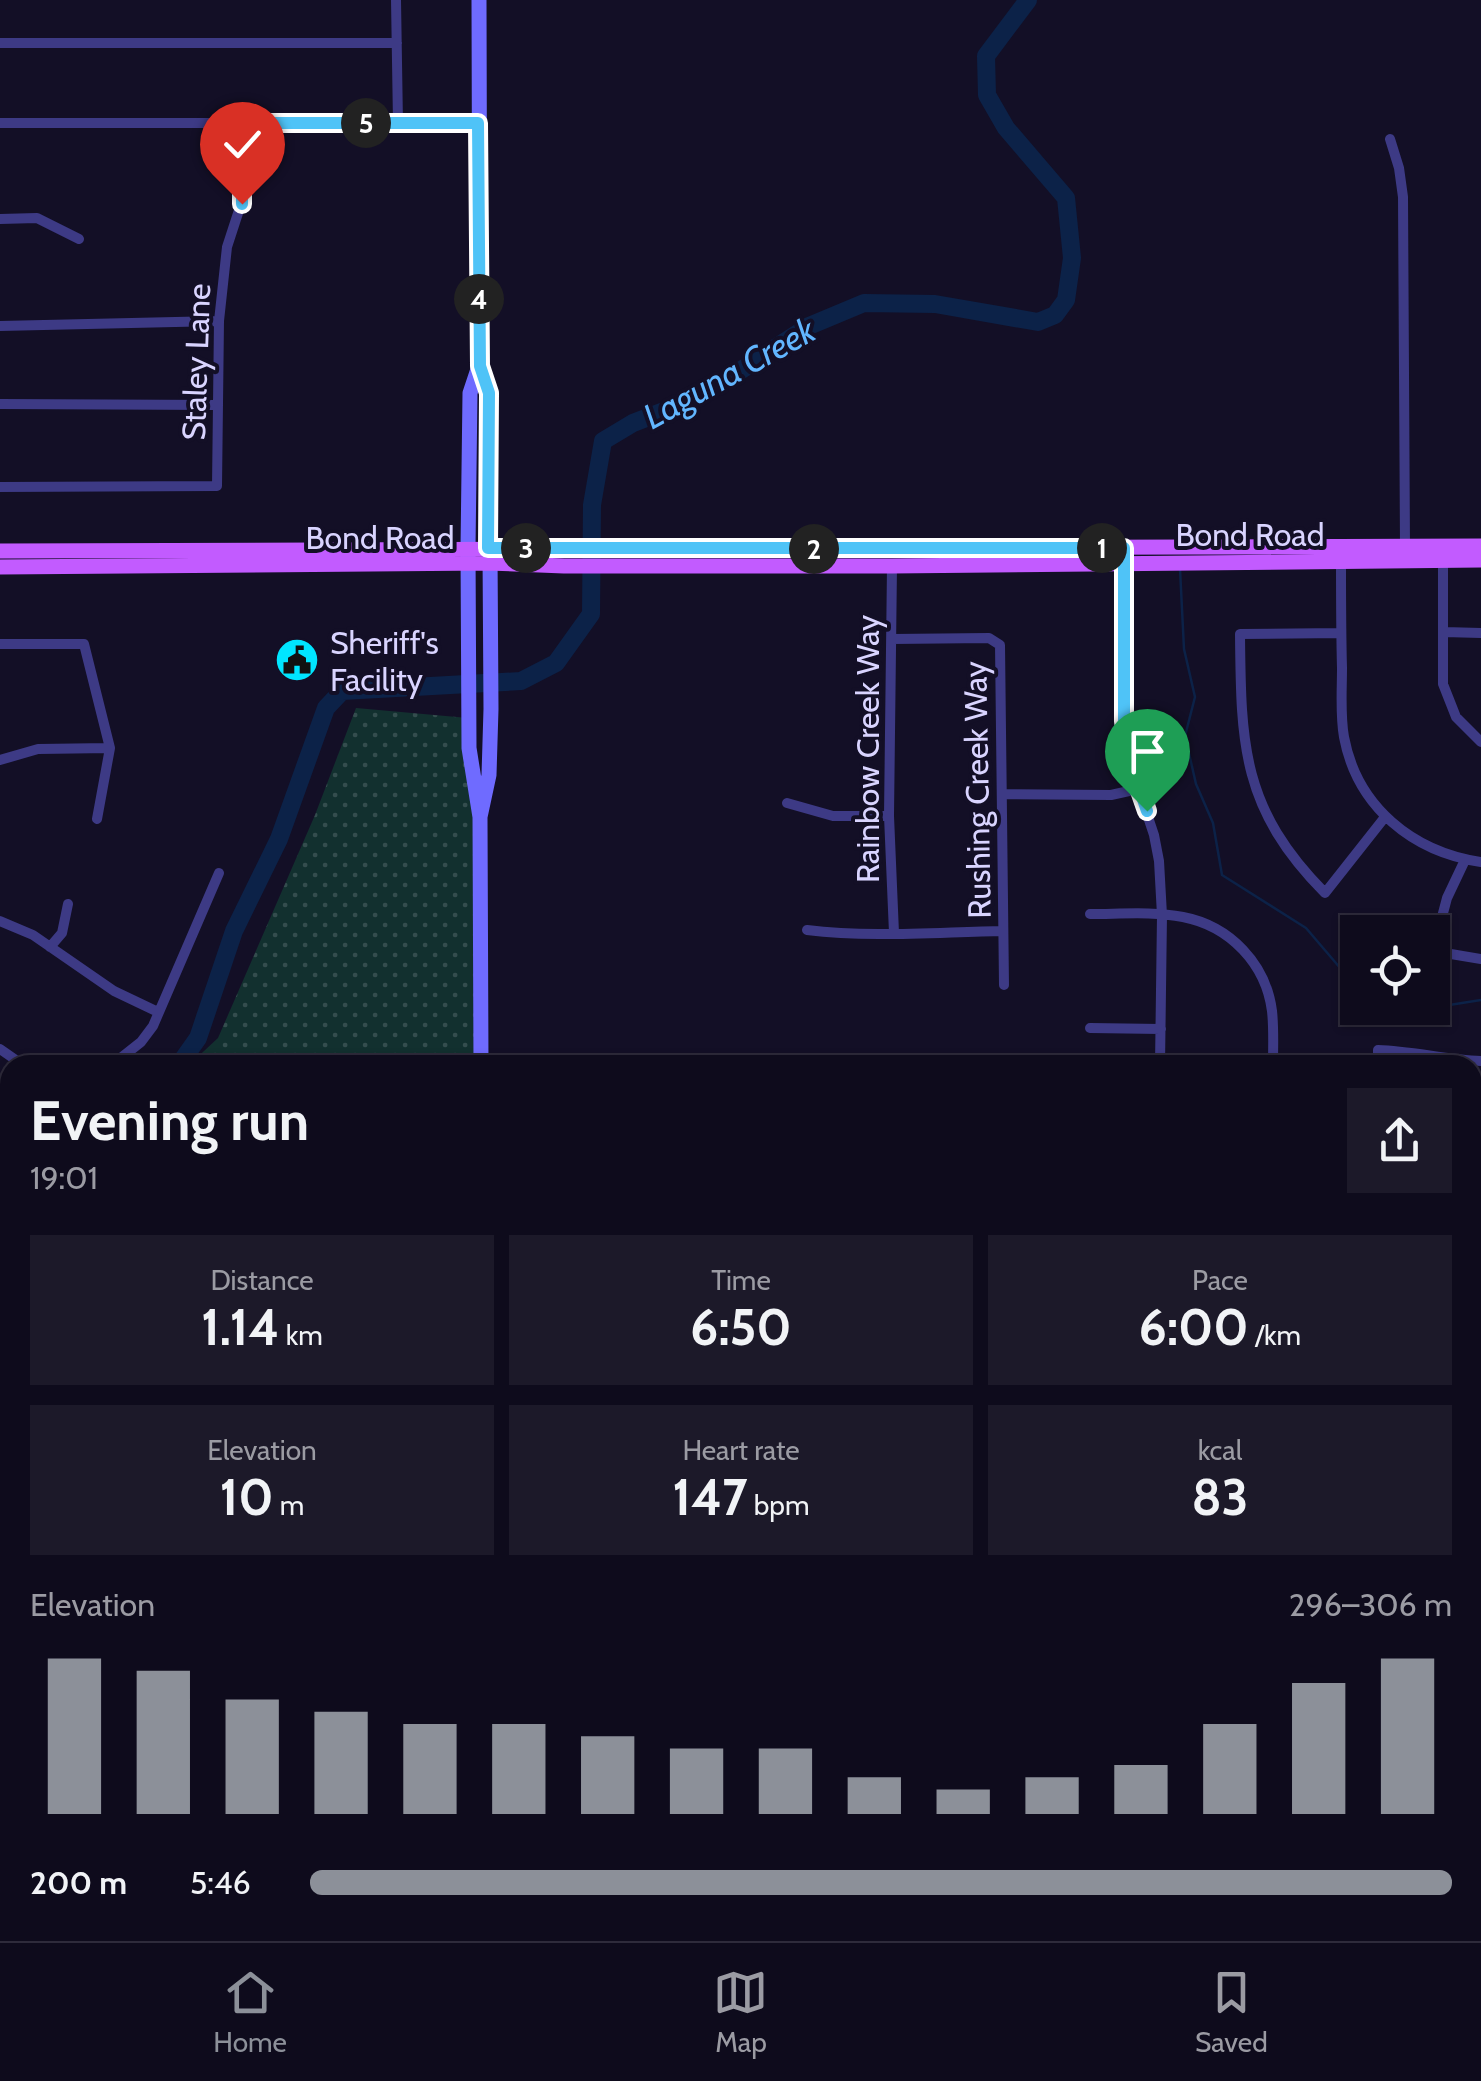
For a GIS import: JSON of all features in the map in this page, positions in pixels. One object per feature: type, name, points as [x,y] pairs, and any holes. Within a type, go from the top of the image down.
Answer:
[{"type":"main road","points":[[479,0],[480,366],[489,393],[491,709],[489,775],[480,816]]},
{"type":"main road","points":[[480,366],[470,393],[468,556],[470,748],[480,816],[481,1055]]},
{"type":"main road","name":"Bond Road","points":[[488,556],[564,566],[892,566],[1124,555],[1481,546]]},
{"type":"main road","points":[[1341,561],[1350,554],[1421,552],[1432,547]]},
{"type":"main road","name":"Bond Road","points":[[0,551],[488,556],[567,548],[1005,548],[1124,555]]},
{"type":"main road","points":[[892,566],[904,556],[982,556],[1005,548]]},
{"type":"main road","name":"Bond Road","points":[[1199,554],[1341,561],[1481,560]]},
{"type":"main road","name":"Bond Road","points":[[0,567],[468,556]]},
{"type":"street","points":[[396,0],[398,123]]},
{"type":"street","points":[[0,43],[396,43]]},
{"type":"street","points":[[0,123],[478,123]]},
{"type":"street","name":"Staley Lane","points":[[0,487],[217,486],[218,321],[226,247],[242,204],[242,123]]},
{"type":"street","points":[[1390,138],[1403,197],[1405,547]]},
{"type":"street","points":[[0,220],[37,218],[79,238]]},
{"type":"street","points":[[0,326],[218,321]]},
{"type":"street","points":[[0,404],[218,405]]},
{"type":"street","points":[[1124,555],[1124,721],[1130,762],[1156,848],[1162,886],[1160,1055]]},
{"type":"street","points":[[1443,560],[1443,684],[1456,717],[1481,742]]},
{"type":"street","points":[[1341,561],[1342,719],[1346,746],[1362,788],[1385,817],[1416,841],[1445,854],[1481,862]]},
{"type":"street","name":"Rainbow Creek Way","points":[[892,566],[889,816],[894,933]]},
{"type":"street","points":[[1444,632],[1481,633]]},
{"type":"street","points":[[1342,634],[1240,634],[1240,714],[1248,762],[1262,806],[1275,830],[1325,894],[1385,817]]},
{"type":"street","name":"Rushing Creek Way","points":[[892,639],[988,638],[1000,645],[1004,986]]},
{"type":"street","points":[[0,644],[84,644],[110,748],[97,819]]},
{"type":"street","points":[[0,760],[38,749],[110,748]]},
{"type":"street","points":[[1002,794],[1110,795],[1138,789]]},
{"type":"street","points":[[787,803],[833,816],[889,816]]},
{"type":"street","points":[[1465,860],[1448,898],[1433,951],[1481,958]]},
{"type":"street","points":[[124,1055],[148,1034],[218,874]]},
{"type":"street","points":[[50,947],[62,933],[68,904]]},
{"type":"street","points":[[1090,914],[1180,916],[1227,935],[1248,954],[1270,999],[1273,1055]]},
{"type":"street","points":[[0,921],[23,929],[114,991],[158,1012]]},
{"type":"street","points":[[807,930],[1003,931]]},
{"type":"street","points":[[1090,1028],[1161,1029]]},
{"type":"street","points":[[1378,1055],[1378,1050],[1397,1050],[1423,1055]]},
{"type":"green space","points":[[356,708],[468,718],[487,1055],[200,1055],[218,1038],[315,815]]},
{"type":"waterway","name":"Laguna Creek","points":[[186,1055],[198,1038],[234,931],[279,839],[326,708],[342,691],[521,681],[556,663],[591,614],[592,505],[603,441],[633,423],[698,398],[809,326],[864,303],[935,304],[1038,322],[1055,315],[1066,300],[1072,258],[1066,198],[1006,128],[987,95],[986,56],[1028,0]]},
{"type":"waterway","points":[[1179,528],[1179,541]]},
{"type":"waterway","points":[[1180,569],[1184,649],[1195,697],[1185,736],[1196,784],[1213,823],[1222,875],[1306,928],[1340,968]]},
{"type":"waterway","points":[[1450,1005],[1481,1000]]},
{"type":"place","name":"Sheriff's Facility","points":[[297,660]]},
{"type":"route","points":[[242,204],[242,123],[478,123],[480,366],[489,393],[488,548],[1124,548],[1124,721],[1130,762],[1147,811]]}]
